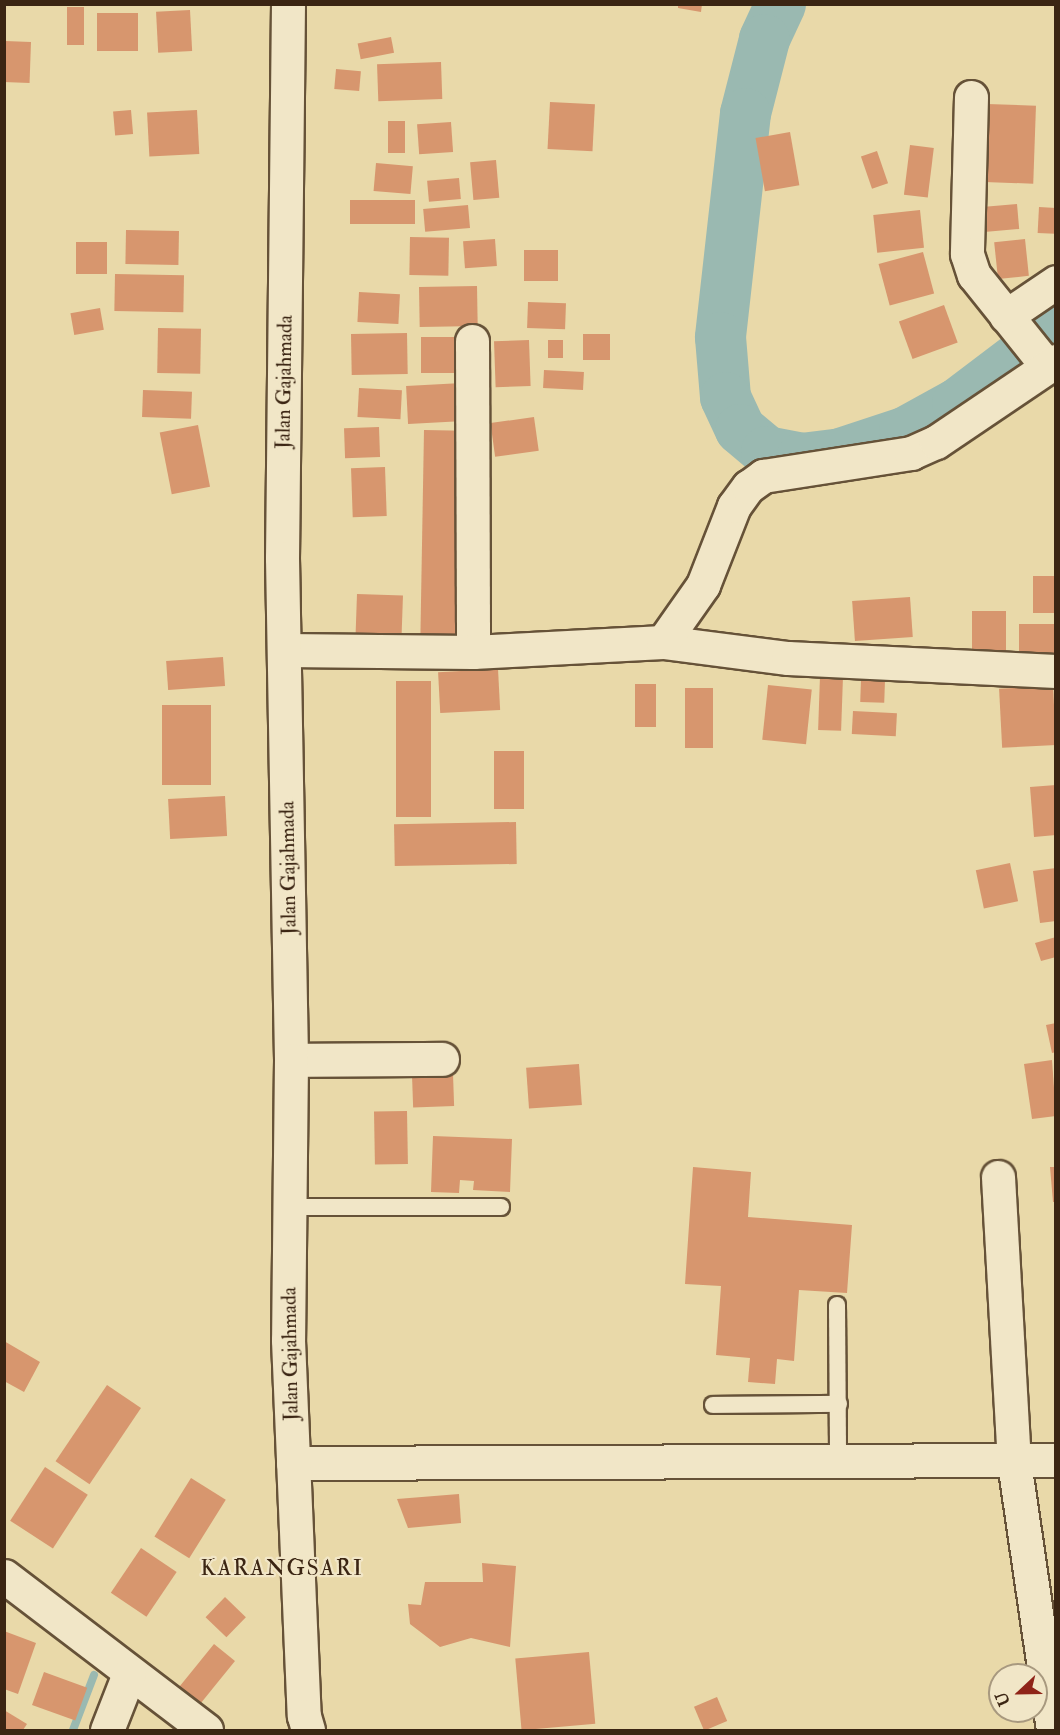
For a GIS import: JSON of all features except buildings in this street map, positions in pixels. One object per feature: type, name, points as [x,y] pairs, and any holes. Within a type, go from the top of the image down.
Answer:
[{"type":"street","name":"Jalan Gajahmada","points":[[288,4],[282,558],[291,1060],[288,1340],[304,1716],[308,1731]]},
{"type":"street","points":[[663,642],[704,585],[734,507],[748,487],[763,476],[911,453],[936,442],[1048,362],[974,275],[967,254],[971,97]]},
{"type":"street","points":[[1010,320],[1056,282]]},
{"type":"street","points":[[472,341],[473,652]]},
{"type":"street","points":[[285,650],[473,652],[663,642],[788,658],[1056,671]]},
{"type":"street","points":[[291,1060],[442,1059]]},
{"type":"street","points":[[998,1177],[1014,1462],[1053,1731]]},
{"type":"street","points":[[293,1464],[1056,1460]]},
{"type":"street","points":[[4,1576],[206,1731]]},
{"type":"street","points":[[106,1731],[129,1674]]},
{"type":"lane","points":[[289,1207],[501,1207]]},
{"type":"lane","points":[[837,1305],[840,1404],[838,1460]]},
{"type":"lane","points":[[713,1405],[840,1404]]},
{"type":"waterway","points":[[780,4],[764,39],[745,113],[720,337],[725,397],[740,429],[766,451],[801,458],[840,453],[904,432],[957,403],[1056,328]]},
{"type":"waterway","points":[[73,1730],[94,1675]]},
{"type":"district","name":"KARANGSARI","points":[[282,1569]]}]
